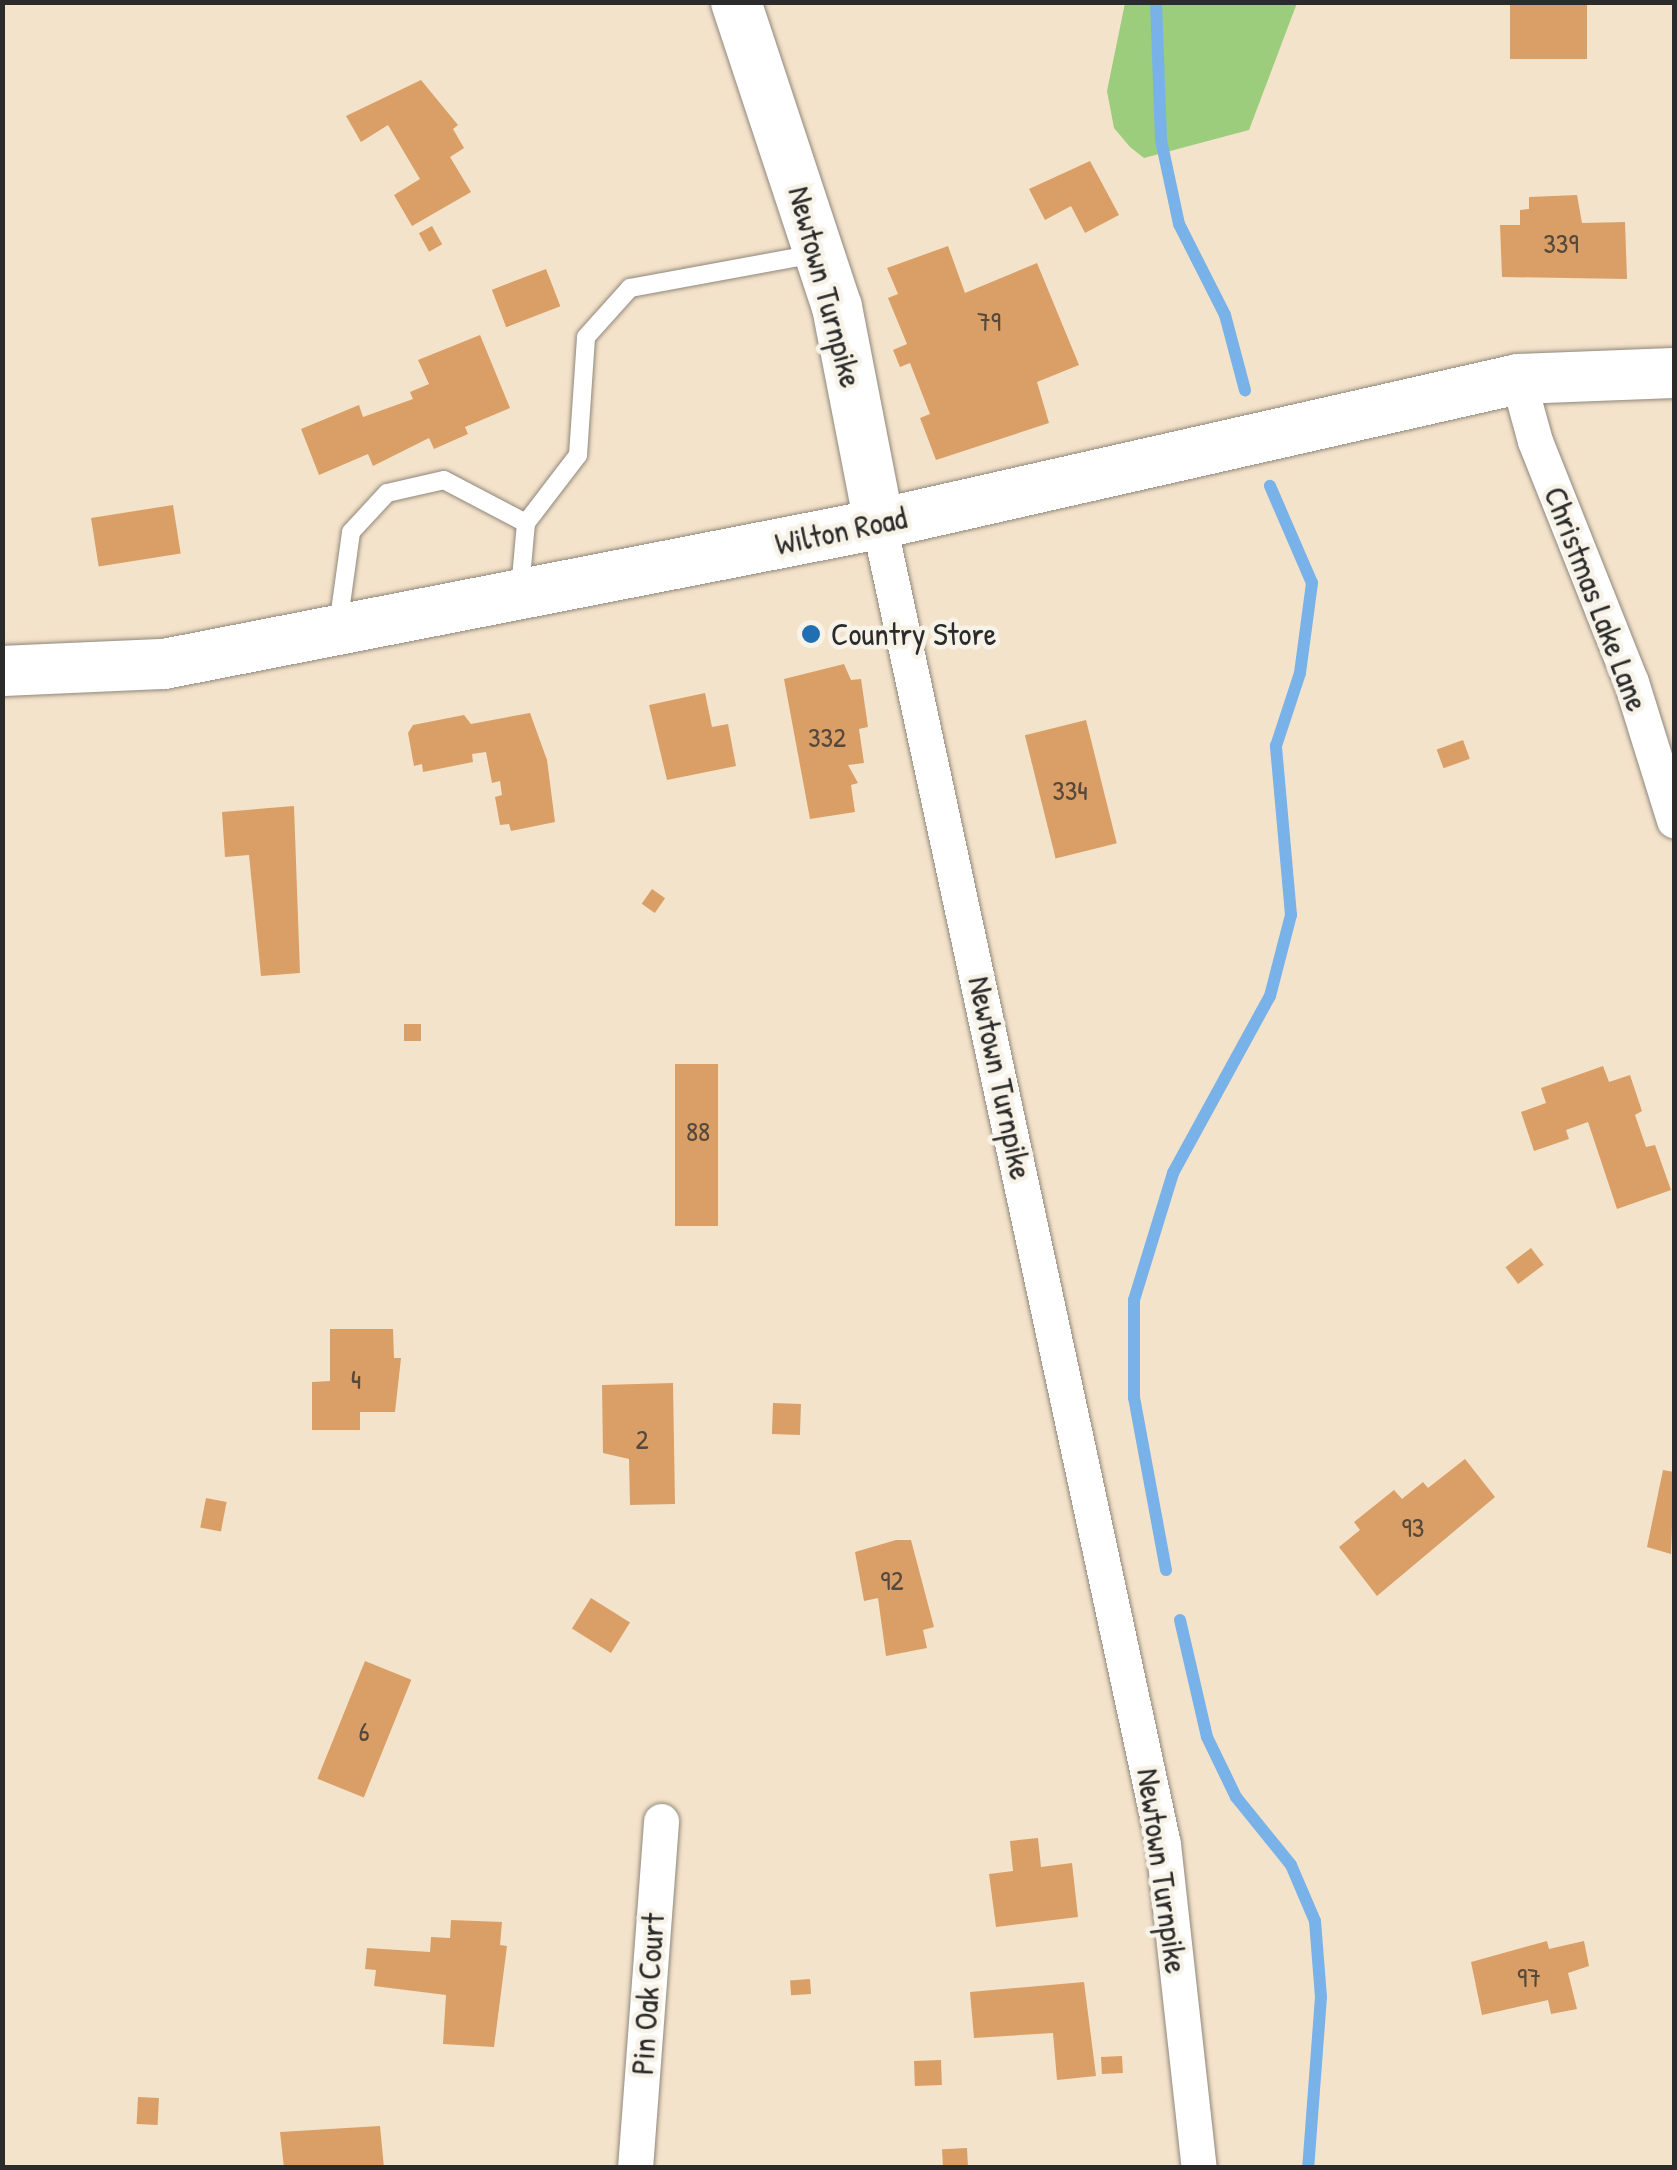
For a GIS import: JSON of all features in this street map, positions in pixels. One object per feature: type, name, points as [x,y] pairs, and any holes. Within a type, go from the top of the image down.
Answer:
[{"type":"main road","name":"Newtown Turnpike","points":[[736,2],[837,308],[879,524]]},
{"type":"main road","name":"Wilton Road","points":[[2,671],[164,664],[338,633],[879,524],[1518,379],[1674,372]]},
{"type":"street","name":"Christmas Lake Lane","points":[[1518,379],[1535,441],[1631,682],[1674,820]]},
{"type":"street","name":"Newtown Turnpike","points":[[879,524],[1159,1826],[1199,2168]]},
{"type":"street","name":"Pin Oak Court","points":[[635,2168],[661,1821]]},
{"type":"lane","points":[[520,597],[526,523],[578,456],[586,337],[630,288],[820,253]]},
{"type":"lane","points":[[338,633],[339,586],[351,532],[386,494],[444,480],[526,523]]},
{"type":"green space","points":[[1125,3],[1297,3],[1249,130],[1144,158],[1130,147],[1114,128],[1107,91]]},
{"type":"building","points":[[1510,2],[1587,2],[1587,59],[1510,59]]},
{"type":"building","points":[[421,80],[458,125],[453,129],[464,148],[450,157],[471,192],[412,226],[394,195],[420,179],[388,125],[361,142],[346,116]]},
{"type":"building","points":[[1090,161],[1119,215],[1085,233],[1071,206],[1045,220],[1029,189]]},
{"type":"building","points":[[1577,195],[1582,223],[1625,222],[1627,279],[1502,277],[1500,225],[1520,225],[1520,210],[1529,209],[1529,197]]},
{"type":"building","points":[[432,226],[442,244],[429,252],[419,233]]},
{"type":"building","points":[[948,246],[965,293],[1037,263],[1079,365],[1037,382],[1049,423],[936,460],[920,418],[930,414],[910,363],[900,367],[893,350],[907,344],[888,298],[898,294],[887,268]]},
{"type":"building","points":[[546,269],[560,306],[506,327],[492,290]]},
{"type":"building","points":[[480,335],[510,408],[465,427],[468,434],[434,449],[429,438],[373,466],[368,454],[319,475],[301,429],[359,405],[363,417],[413,399],[410,392],[429,384],[418,360]]},
{"type":"building","points":[[173,505],[181,553],[99,566],[91,518]]},
{"type":"building","points":[[844,664],[851,680],[861,679],[868,727],[859,729],[864,763],[848,765],[858,783],[851,785],[855,812],[810,819],[784,679]]},
{"type":"building","points":[[705,693],[712,727],[728,724],[736,766],[667,780],[649,705]]},
{"type":"building","points":[[530,713],[547,760],[555,822],[511,831],[509,824],[500,825],[495,797],[502,795],[500,781],[492,783],[486,752],[472,754],[473,762],[423,772],[422,764],[414,766],[408,733],[413,725],[464,715],[471,724]]},
{"type":"building","points":[[1086,720],[1117,843],[1056,858],[1025,735]]},
{"type":"building","points":[[1463,740],[1470,759],[1444,768],[1437,750]]},
{"type":"building","points":[[294,806],[300,973],[261,976],[249,855],[225,857],[222,812]]},
{"type":"building","points":[[652,889],[665,898],[655,913],[642,904]]},
{"type":"building","points":[[404,1024],[421,1024],[421,1041],[404,1041]]},
{"type":"building","points":[[675,1064],[718,1064],[718,1226],[675,1226]]},
{"type":"building","points":[[1603,1066],[1609,1082],[1630,1075],[1642,1111],[1635,1115],[1646,1147],[1655,1145],[1671,1190],[1617,1209],[1588,1122],[1566,1130],[1569,1139],[1534,1151],[1521,1112],[1546,1103],[1541,1088]]},
{"type":"building","points":[[1531,1248],[1544,1265],[1518,1284],[1505,1267]]},
{"type":"building","points":[[330,1329],[393,1329],[394,1358],[401,1358],[395,1412],[360,1412],[360,1430],[312,1430],[312,1382],[330,1381]]},
{"type":"building","points":[[673,1383],[675,1504],[630,1505],[629,1459],[603,1453],[602,1385]]},
{"type":"building","points":[[773,1403],[801,1404],[800,1435],[772,1434]]},
{"type":"building","points":[[1465,1459],[1495,1497],[1377,1596],[1339,1547],[1360,1530],[1354,1522],[1394,1490],[1402,1499],[1423,1482],[1428,1488]]},
{"type":"building","points":[[1663,1470],[1674,1472],[1671,1554],[1647,1547]]},
{"type":"building","points":[[206,1498],[227,1502],[221,1531],[200,1527]]},
{"type":"building","points":[[896,1540],[911,1540],[934,1627],[923,1630],[927,1648],[886,1656],[878,1598],[864,1601],[855,1552]]},
{"type":"building","points":[[591,1598],[630,1622],[611,1653],[572,1629]]},
{"type":"building","points":[[365,1661],[411,1680],[364,1797],[317,1779]]},
{"type":"building","points":[[1038,1838],[1041,1867],[1072,1863],[1078,1917],[996,1927],[989,1874],[1013,1871],[1010,1841]]},
{"type":"building","points":[[451,1920],[502,1922],[500,1945],[507,1946],[494,2047],[443,2044],[446,1995],[374,1986],[376,1970],[365,1969],[367,1948],[430,1952],[431,1937],[450,1938]]},
{"type":"building","points":[[1547,1941],[1549,1949],[1584,1941],[1589,1966],[1568,1973],[1577,2009],[1551,2014],[1548,2000],[1482,2015],[1471,1962]]},
{"type":"building","points":[[810,1979],[811,1994],[791,1995],[790,1980]]},
{"type":"building","points":[[1084,1982],[1096,2076],[1057,2080],[1053,2033],[974,2038],[970,1992]]},
{"type":"building","points":[[1122,2056],[1123,2073],[1102,2074],[1101,2057]]},
{"type":"building","points":[[941,2060],[942,2085],[915,2086],[914,2061]]},
{"type":"building","points":[[138,2097],[159,2098],[158,2125],[137,2124]]},
{"type":"building","points":[[380,2126],[384,2168],[284,2168],[280,2132]]},
{"type":"building","points":[[967,2148],[968,2168],[943,2168],[942,2149]]},
{"type":"waterway","points":[[1156,2],[1161,140],[1179,224],[1225,315],[1245,390]]},
{"type":"waterway","points":[[1166,1570],[1134,1398],[1134,1300],[1173,1173],[1270,996],[1291,915],[1276,746],[1300,673],[1312,583],[1270,486]]},
{"type":"waterway","points":[[1180,1620],[1207,1737],[1236,1797],[1291,1865],[1315,1921],[1321,1997],[1308,2168]]},
{"type":"place","name":"Country Store","points":[[811,634]]}]
